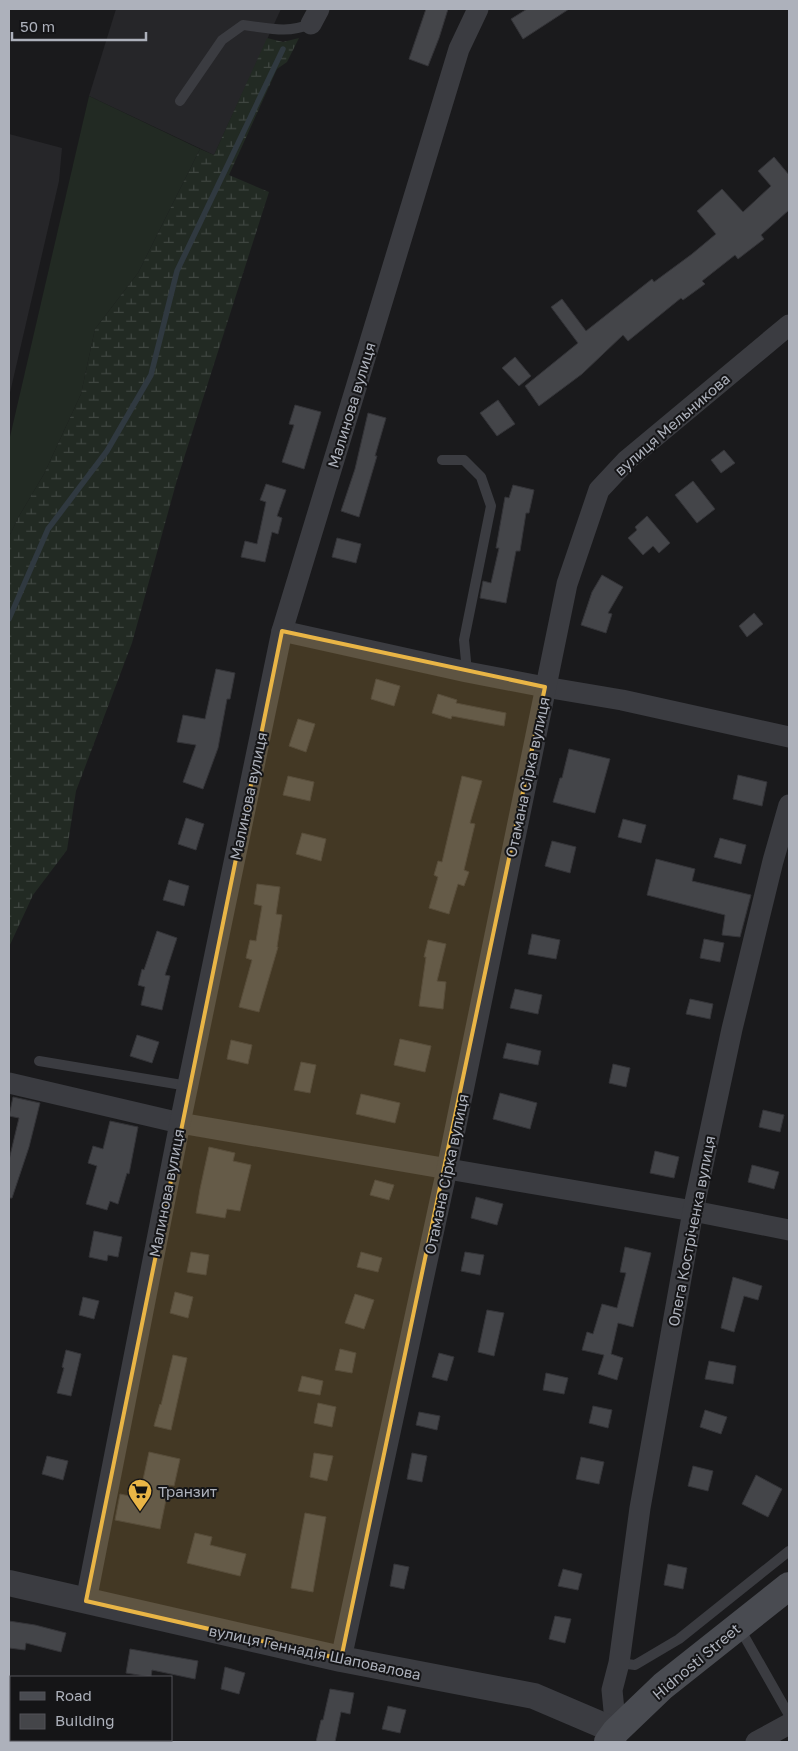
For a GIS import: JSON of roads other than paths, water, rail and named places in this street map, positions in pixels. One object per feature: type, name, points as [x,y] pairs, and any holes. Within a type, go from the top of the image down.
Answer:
[{"type":"main road","name":"Hidnosti Street","points":[[607,1739],[663,1686],[789,1586]]},
{"type":"street","name":"Малинова вулиця","points":[[86,1601],[180,1124],[282,631],[459,49],[478,9]]},
{"type":"street","name":"вулиця Мельникова","points":[[545,688],[567,584],[599,490],[627,460],[789,325]]},
{"type":"street","points":[[282,631],[467,672],[545,688],[622,700],[789,737]]},
{"type":"street","name":"Отамана Сірка вулиця","points":[[341,1659],[447,1169],[545,688]]},
{"type":"street","name":"Олега Костріченка вулиця","points":[[607,1739],[612,1690],[619,1663],[640,1508],[694,1211],[732,1029],[789,805]]},
{"type":"street","points":[[9,1083],[180,1124],[694,1211],[789,1230]]},
{"type":"street","name":"вулиця Геннадія Шаповалова","points":[[9,1583],[341,1659],[534,1696],[607,1739]]},
{"type":"street","points":[[756,1742],[789,1724]]},
{"type":"lane","points":[[180,101],[222,40],[243,25],[282,31],[315,16]]},
{"type":"lane","points":[[442,460],[464,460],[481,477],[491,506],[464,640],[467,672]]},
{"type":"lane","points":[[39,1061],[188,1086]]},
{"type":"lane","points":[[619,1663],[635,1665],[679,1638],[789,1551]]},
{"type":"lane","points":[[739,1626],[789,1715]]},
{"type":"waterway","points":[[9,619],[48,529],[107,451],[151,375],[177,271],[283,49]]},
{"type":"place","name":"Транзит","points":[[140,1512]]}]
